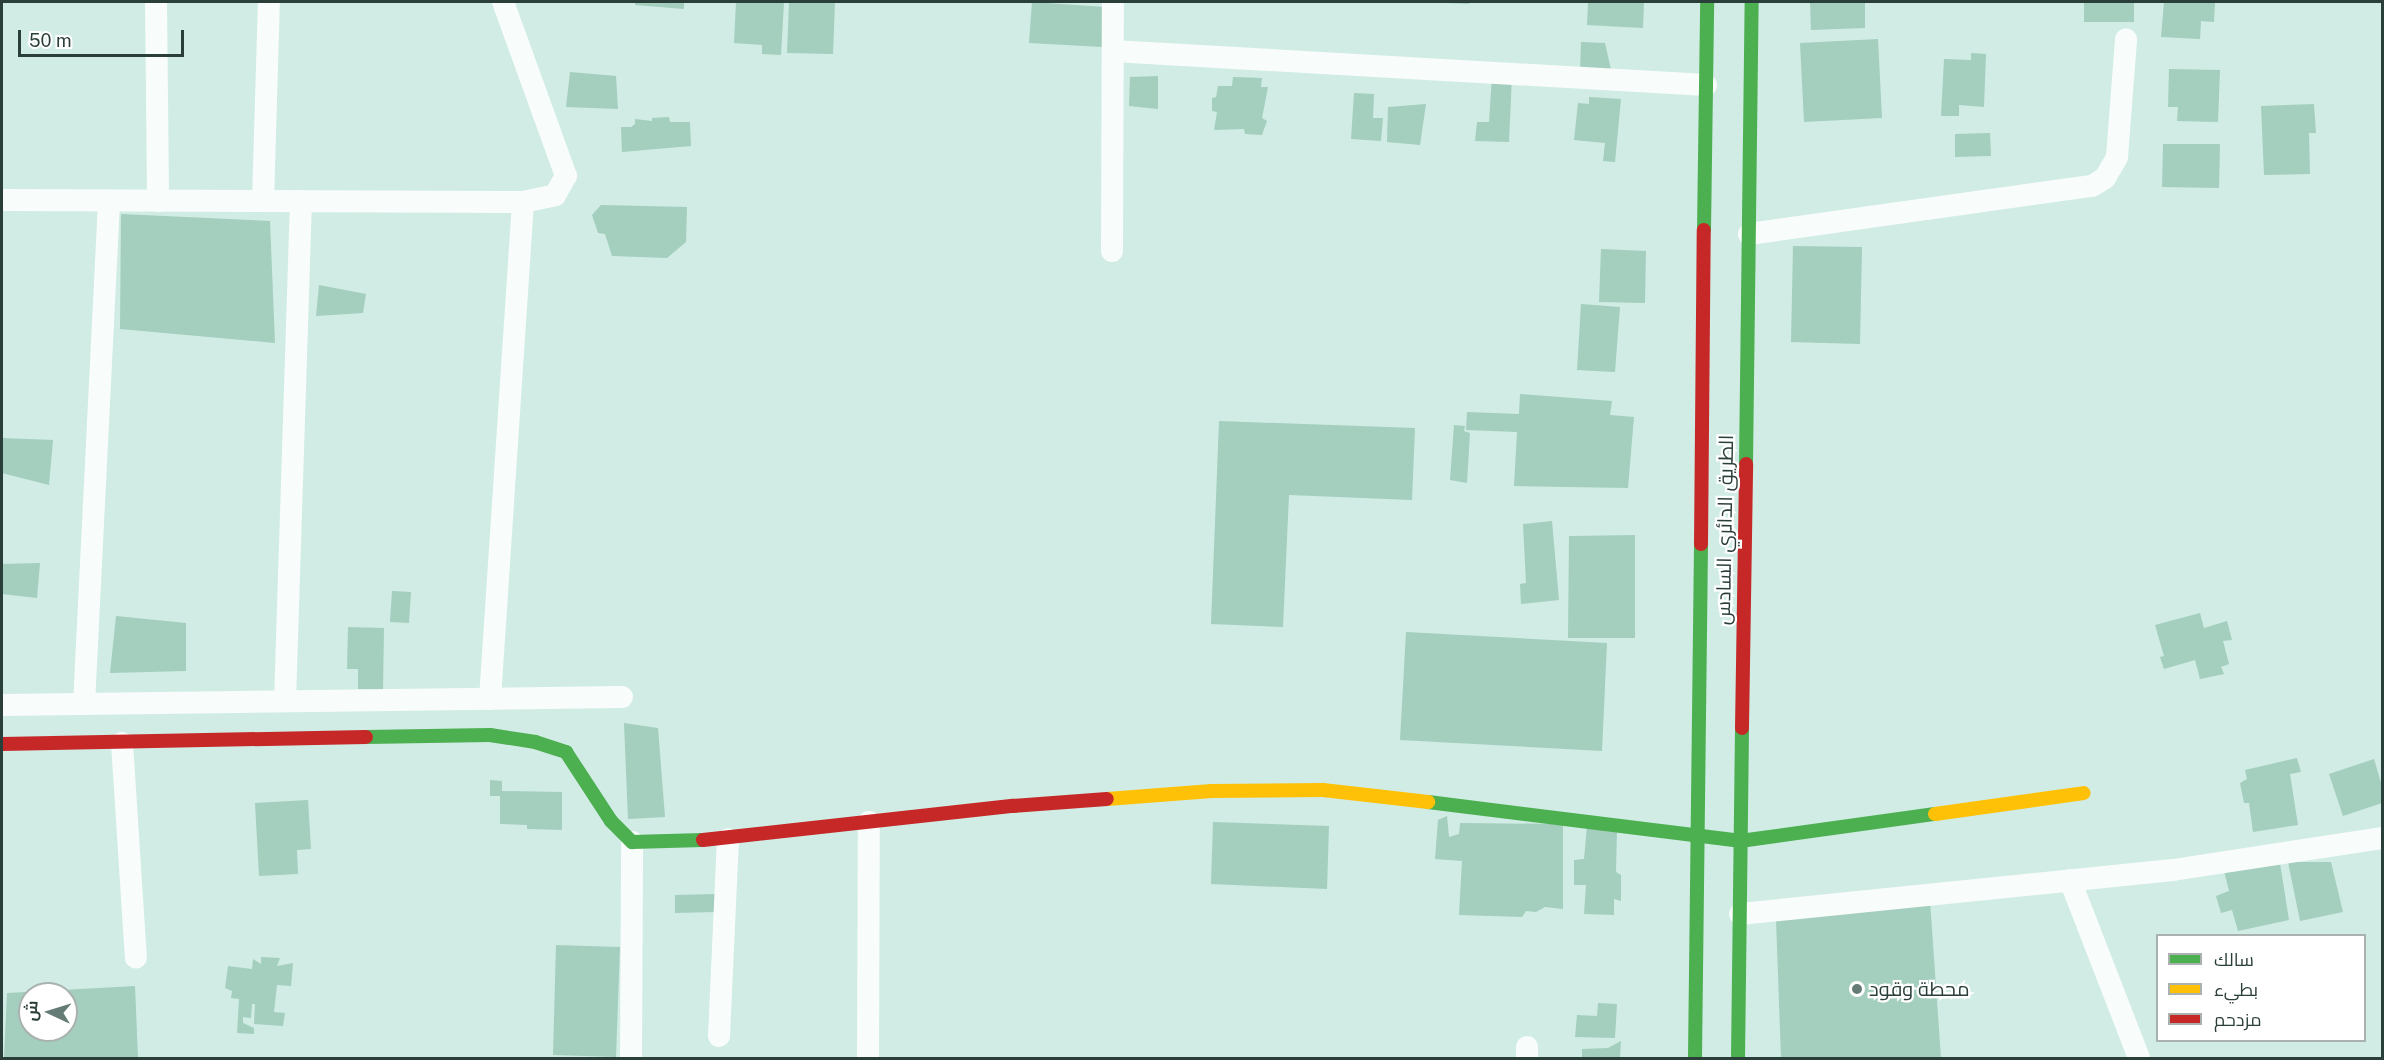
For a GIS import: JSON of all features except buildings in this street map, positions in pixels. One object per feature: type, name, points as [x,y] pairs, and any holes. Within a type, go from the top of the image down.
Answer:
[{"type":"main road","name":"الطريق الدائري السادس","points":[[1695,1059],[1707,2]]},
{"type":"main road","name":"الطريق الدائري السادس","points":[[1738,1059],[1752,2]]},
{"type":"main road","points":[[2,744],[490,735],[535,742],[566,752],[611,821],[632,842],[728,839],[1012,806],[1212,791],[1323,790],[1541,814],[1740,841],[2084,793]]},
{"type":"street","points":[[156,2],[158,201]]},
{"type":"street","points":[[263,201],[269,2]]},
{"type":"street","points":[[2,200],[524,202],[555,195],[566,176],[503,2]]},
{"type":"street","points":[[1112,251],[1113,2]]},
{"type":"street","points":[[1749,234],[2092,186],[2105,178],[2117,157],[2126,39]]},
{"type":"street","points":[[1113,51],[1706,85]]},
{"type":"street","points":[[84,704],[109,201]]},
{"type":"street","points":[[285,701],[301,201]]},
{"type":"street","points":[[490,699],[524,202]]},
{"type":"street","points":[[2,705],[622,697]]},
{"type":"street","points":[[122,743],[136,957]]},
{"type":"street","points":[[868,1059],[869,822]]},
{"type":"street","points":[[1740,914],[2173,870],[2382,838]]},
{"type":"street","points":[[719,1036],[728,839]]},
{"type":"street","points":[[631,1055],[632,842]]},
{"type":"street","points":[[2070,880],[2139,1059]]},
{"type":"traffic: fast","points":[[1704,230],[1707,2]]},
{"type":"traffic: fast","points":[[1746,464],[1752,2]]},
{"type":"traffic: fast","points":[[1695,1058],[1701,544]]},
{"type":"traffic: fast","points":[[1738,1058],[1742,728]]},
{"type":"traffic: fast","points":[[366,737],[490,735],[535,742],[566,752],[611,821],[632,842],[703,840]]},
{"type":"traffic: fast","points":[[1428,802],[1740,841],[1935,814]]},
{"type":"traffic: slow","points":[[1107,799],[1212,791],[1323,790],[1428,802]]},
{"type":"traffic: slow","points":[[1935,814],[2084,793]]},
{"type":"traffic: jam","points":[[1701,544],[1704,230]]},
{"type":"traffic: jam","points":[[1742,728],[1746,464]]},
{"type":"traffic: jam","points":[[2,744],[366,737]]},
{"type":"traffic: jam","points":[[703,840],[1013,806],[1107,799]]},
{"type":"place","name":"محطة وقود","points":[[1857,989]]}]
